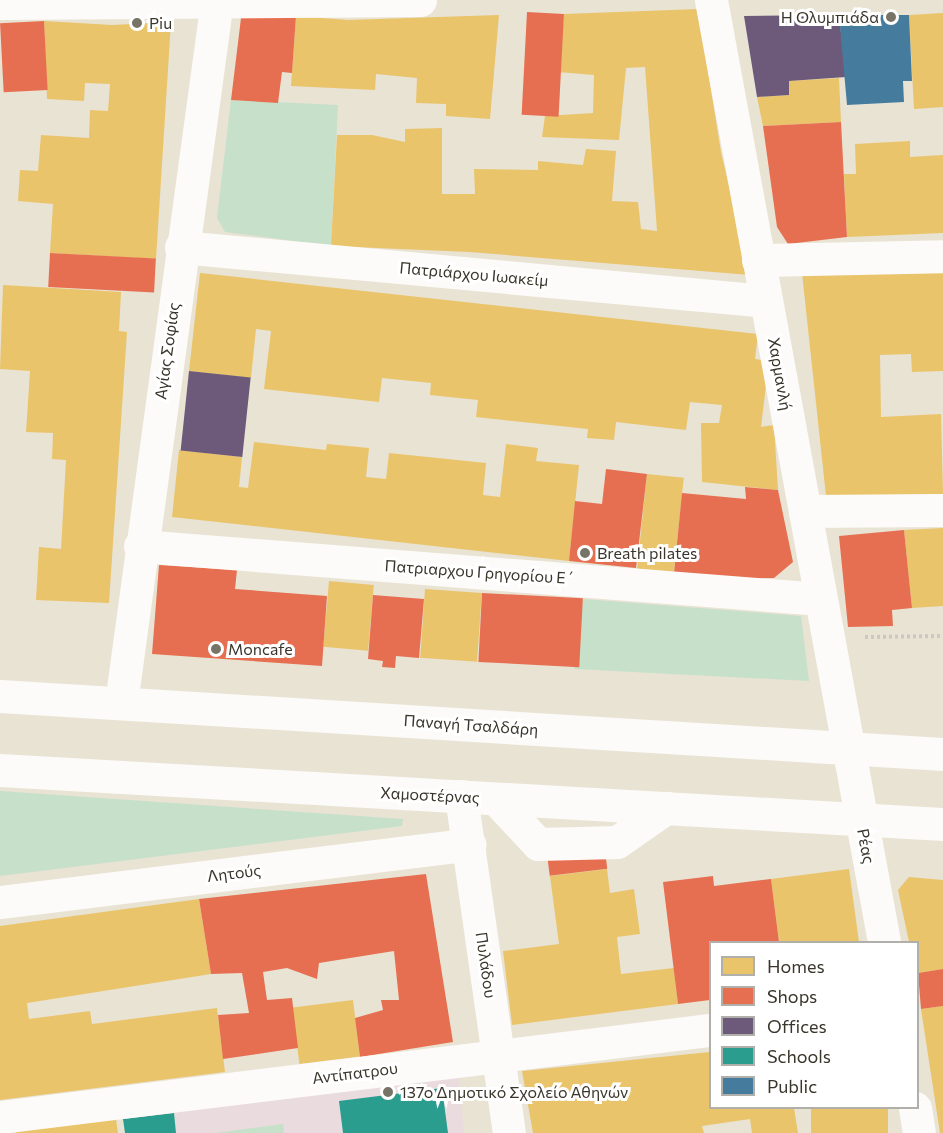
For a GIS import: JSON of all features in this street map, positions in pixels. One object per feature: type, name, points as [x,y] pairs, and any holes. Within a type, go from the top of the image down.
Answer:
[{"type":"street","points":[[0,3],[420,0]]},
{"type":"street","name":"Χαρμανλή","points":[[711,0],[849,748]]},
{"type":"street","name":"Αγίας Σοφίας","points":[[121,703],[140,546],[217,1]]},
{"type":"street","name":"Πατριάρχου Ιωακείμ","points":[[181,247],[766,301]]},
{"type":"street","points":[[758,260],[943,256]]},
{"type":"street","points":[[805,512],[943,510]]},
{"type":"street","name":"Πατριαρχου Γρηγορίου Ε΄","points":[[140,546],[821,598]]},
{"type":"street","name":"Παναγή Τσαλδάρη","points":[[0,696],[943,754]]},
{"type":"street","name":"Ρέας","points":[[849,748],[884,941]]},
{"type":"street","name":"Χαμοστέρνας","points":[[0,770],[943,824]]},
{"type":"street","name":"Πυλάδου","points":[[461,796],[509,1133]]},
{"type":"street","name":"Λητούς","points":[[0,902],[468,844]]},
{"type":"street","name":"Αντίπατρου","points":[[0,1117],[709,1030]]},
{"type":"street","points":[[915,1109],[919,1133]]},
{"type":"path","points":[[828,638],[943,636]]},
{"type":"shaded area","name":"137ο Δημοτικό Σχολείο Αθηνών","points":[[458,1072],[464,1133],[176,1133],[174,1113]]},
{"type":"green space","points":[[231,100],[338,105],[331,246],[225,232],[217,218]]},
{"type":"green space","points":[[583,599],[801,616],[809,681],[574,669]]},
{"type":"green space","points":[[0,791],[403,819],[402,826],[0,876]]},
{"type":"green space","points":[[283,1124],[284,1133],[215,1133]]},
{"type":"building: Homes","points":[[698,9],[721,152],[750,275],[469,252],[331,246],[337,135],[372,135],[405,142],[405,129],[442,128],[442,194],[475,194],[474,169],[538,170],[538,161],[583,165],[586,149],[616,151],[612,201],[638,202],[641,229],[657,231],[645,67],[626,68],[619,140],[542,137],[545,116],[593,113],[594,75],[558,72],[564,14]]},
{"type":"building: Homes","points":[[943,13],[943,107],[914,109],[909,15]]},
{"type":"building: Homes","points":[[499,15],[490,119],[446,116],[446,104],[416,103],[417,78],[376,74],[375,90],[291,86],[296,16],[348,20]]},
{"type":"building: Homes","points":[[44,21],[112,25],[171,22],[156,259],[50,253],[53,204],[18,201],[20,170],[38,171],[41,135],[89,138],[90,110],[108,111],[110,84],[85,83],[84,101],[47,99]]},
{"type":"building: Homes","points":[[839,78],[841,122],[763,126],[757,97],[789,95],[789,81]]},
{"type":"building: Homes","points":[[910,141],[910,157],[943,155],[943,233],[847,237],[844,174],[856,174],[855,144]]},
{"type":"building: Homes","points":[[200,273],[758,334],[755,359],[769,361],[761,427],[774,425],[778,490],[702,482],[701,423],[719,423],[722,405],[690,402],[686,430],[616,422],[614,440],[587,438],[588,429],[476,417],[478,400],[430,395],[431,383],[382,378],[379,402],[264,389],[271,331],[256,329],[251,378],[189,371]]},
{"type":"building: Homes","points":[[802,273],[943,273],[943,371],[912,372],[911,354],[880,355],[881,417],[941,414],[943,494],[826,496]]},
{"type":"building: Homes","points":[[3,285],[121,292],[119,331],[127,332],[109,603],[36,600],[39,547],[61,549],[66,460],[52,459],[53,433],[26,432],[30,371],[0,369]]},
{"type":"building: Homes","points":[[254,442],[326,450],[327,444],[369,448],[366,477],[386,479],[389,453],[486,463],[483,495],[500,497],[506,444],[538,448],[536,461],[579,465],[569,561],[172,517],[179,450],[242,457],[239,487],[248,488]]},
{"type":"building: Homes","points":[[647,474],[684,478],[674,572],[637,568]]},
{"type":"building: Homes","points":[[943,528],[943,606],[912,608],[904,530]]},
{"type":"building: Homes","points":[[329,581],[374,585],[368,651],[323,647]]},
{"type":"building: Homes","points":[[425,589],[482,593],[477,662],[420,658]]},
{"type":"building: Homes","points":[[607,869],[610,893],[634,889],[640,934],[617,937],[621,974],[674,968],[678,1004],[512,1025],[503,951],[559,944],[550,876]]},
{"type":"building: Homes","points":[[849,869],[859,941],[779,941],[771,879]]},
{"type":"building: Homes","points":[[909,877],[943,880],[943,969],[919,973],[919,941],[909,941],[898,890]]},
{"type":"building: Homes","points":[[199,899],[211,974],[27,1003],[29,1019],[90,1011],[92,1024],[217,1008],[225,1072],[0,1100],[0,926]]},
{"type":"building: Homes","points":[[353,1000],[360,1057],[299,1064],[292,1007]]},
{"type":"building: Homes","points":[[943,1006],[943,1133],[940,1133],[921,1009]]},
{"type":"building: Homes","points":[[709,1052],[709,1109],[794,1109],[798,1133],[752,1133],[750,1119],[702,1126],[704,1133],[533,1133],[522,1071]]},
{"type":"building: Homes","points":[[811,1109],[888,1109],[888,1133],[811,1133]]},
{"type":"building: Homes","points":[[116,1119],[118,1133],[16,1133],[16,1132]]},
{"type":"building: Shops","points":[[527,12],[564,14],[559,117],[522,115]]},
{"type":"building: Shops","points":[[296,16],[292,73],[282,72],[278,103],[231,100],[241,18]]},
{"type":"building: Shops","points":[[44,21],[48,90],[4,92],[0,23]]},
{"type":"building: Shops","points":[[841,122],[847,237],[788,244],[777,227],[763,126]]},
{"type":"building: Shops","points":[[50,253],[156,259],[154,293],[48,287]]},
{"type":"building: Shops","points":[[606,469],[647,474],[636,568],[569,561],[575,501],[602,504]]},
{"type":"building: Shops","points":[[745,487],[778,490],[793,562],[774,578],[736,579],[674,573],[682,493],[746,499]]},
{"type":"building: Shops","points":[[904,530],[912,608],[892,610],[893,626],[848,627],[839,536]]},
{"type":"building: Shops","points":[[159,565],[237,570],[235,589],[327,596],[322,666],[152,654]]},
{"type":"building: Shops","points":[[482,593],[583,598],[579,667],[478,662]]},
{"type":"building: Shops","points":[[373,595],[424,599],[419,658],[396,656],[395,668],[382,667],[383,661],[368,659]]},
{"type":"building: Shops","points":[[603,834],[607,869],[550,876],[545,841]]},
{"type":"building: Shops","points":[[426,874],[453,1042],[360,1057],[355,1018],[383,1010],[381,1000],[399,1000],[394,951],[319,963],[317,979],[287,968],[263,972],[267,1000],[292,998],[298,1048],[223,1059],[218,1015],[249,1013],[242,973],[211,974],[199,899]]},
{"type":"building: Shops","points":[[713,876],[714,886],[771,879],[779,941],[709,941],[709,1000],[678,1004],[663,882]]},
{"type":"building: Shops","points":[[943,969],[943,1006],[921,1009],[919,973]]},
{"type":"building: Offices","points":[[839,15],[846,77],[789,81],[789,95],[757,97],[744,16]]},
{"type":"building: Offices","points":[[189,371],[251,377],[242,457],[181,451]]},
{"type":"building: Schools","points":[[442,1088],[448,1133],[343,1133],[339,1101]]},
{"type":"building: Schools","points":[[174,1113],[176,1133],[125,1133],[123,1119]]},
{"type":"building: Public","points":[[839,15],[909,15],[912,81],[903,81],[904,102],[847,105]]},
{"type":"place","name":"Η Ολυμπιάδα","points":[[891,17]]},
{"type":"place","name":"Piu","points":[[137,23]]},
{"type":"place","name":"Breath pilates","points":[[585,553]]},
{"type":"place","name":"Moncafe","points":[[216,649]]},
{"type":"place","name":"137ο Δημοτικό Σχολείο Αθηνών","points":[[388,1092]]}]
